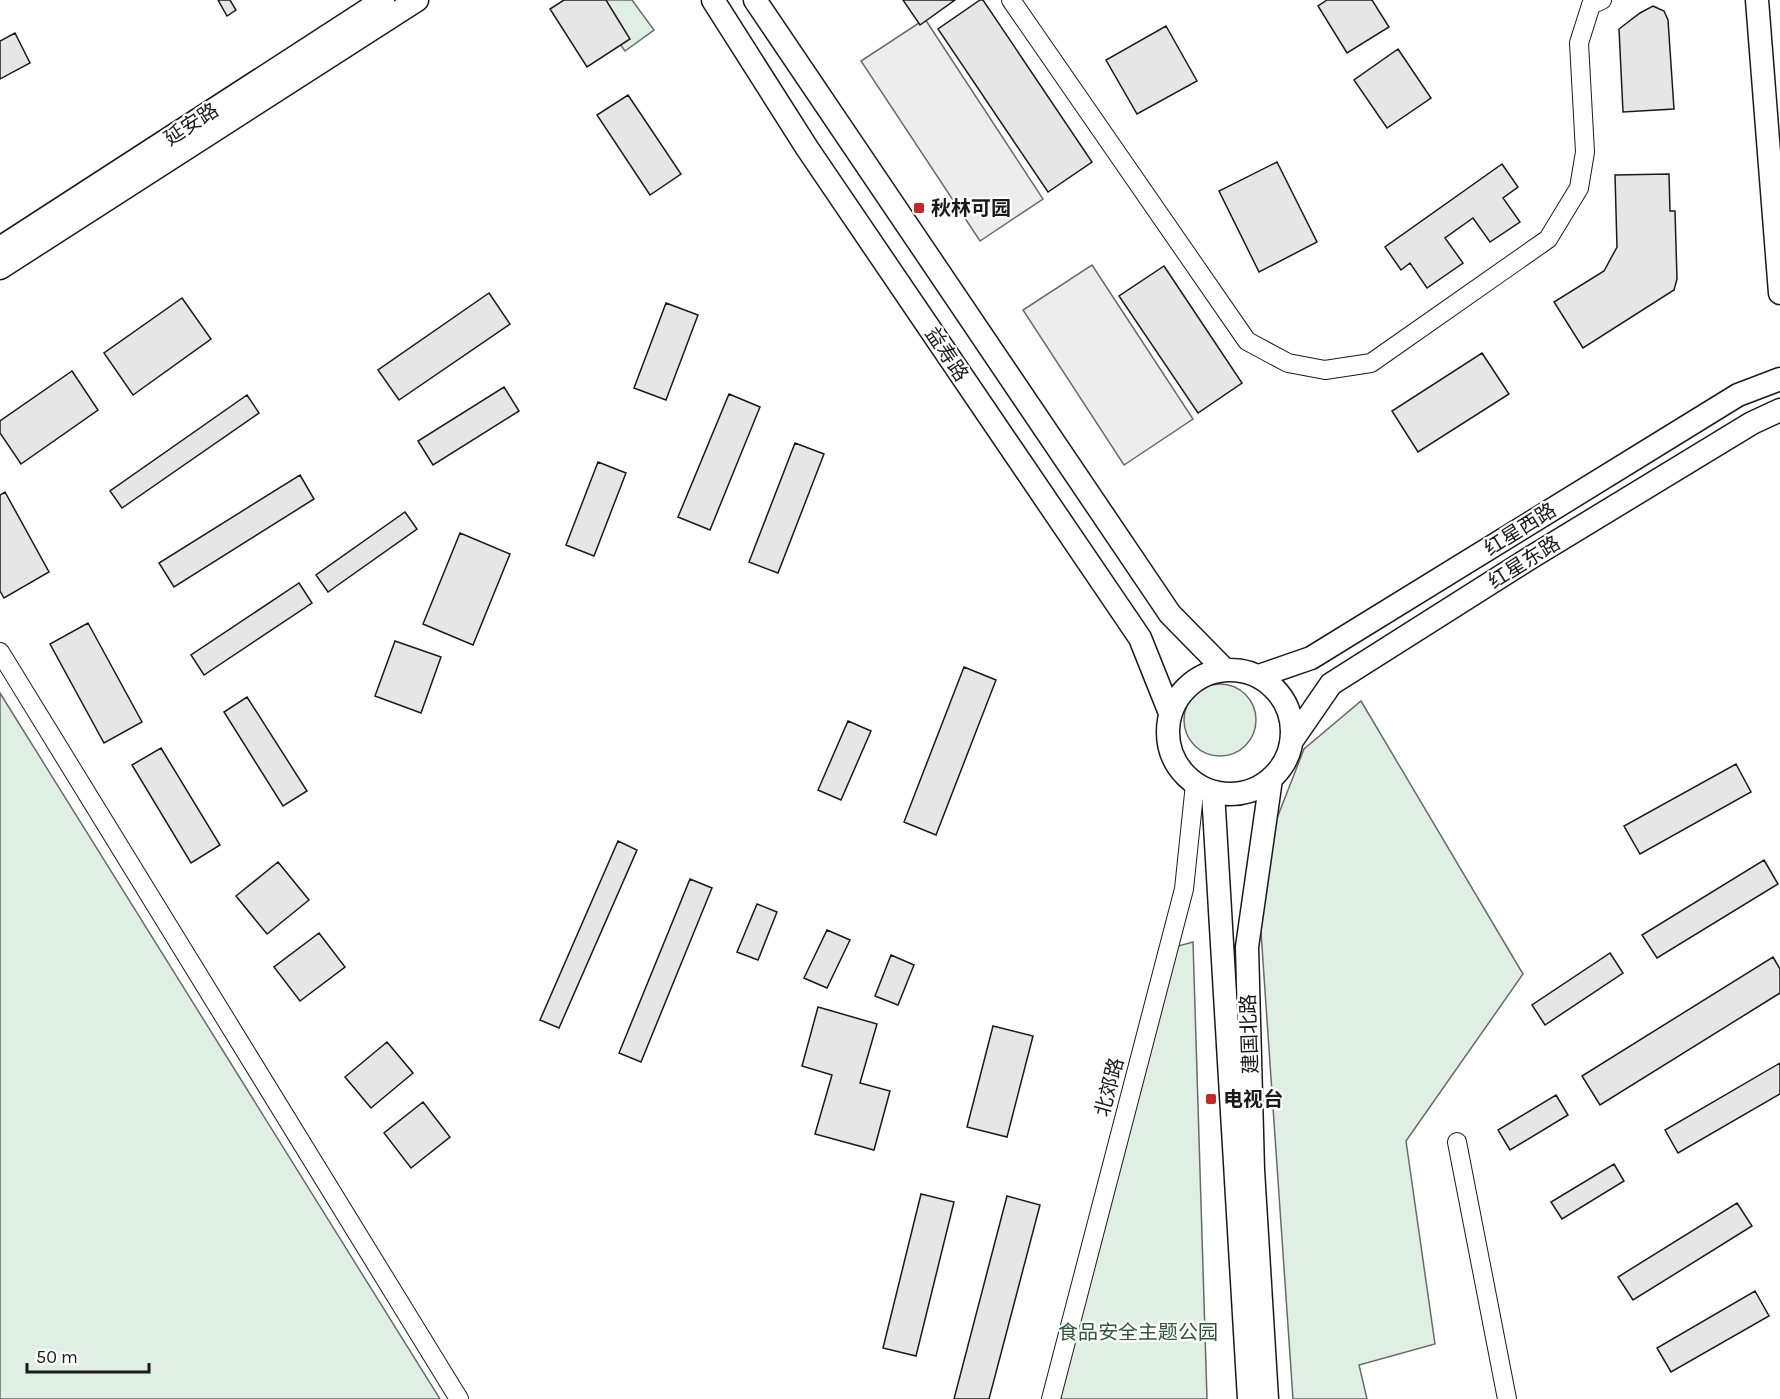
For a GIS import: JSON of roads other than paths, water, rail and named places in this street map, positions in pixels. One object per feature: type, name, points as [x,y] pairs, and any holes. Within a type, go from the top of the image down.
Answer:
[{"type":"main road","name":"延安路","points":[[0,248],[382,0]]},
{"type":"main road","points":[[0,268],[417,0]]},
{"type":"main road","name":"益寿路","points":[[713,0],[814,158],[1140,638],[1170,714]]},
{"type":"main road","name":"益寿路","points":[[755,0],[1170,614],[1224,669]]},
{"type":"main road","points":[[1757,0],[1780,293]]},
{"type":"main road","name":"红星西路","points":[[1259,676],[1311,658],[1738,395],[1780,379]]},
{"type":"main road","name":"红星东路","points":[[1291,742],[1331,684],[1530,558],[1752,423],[1780,410]]},
{"type":"main road","points":[[1224,669],[1242,670],[1259,676],[1273,687],[1284,701],[1291,721],[1291,742],[1284,762],[1271,779],[1253,789],[1234,794],[1204,788],[1180,770],[1171,753],[1167,733],[1170,714],[1178,697],[1191,683],[1206,674],[1224,669]]},
{"type":"main road","name":"建国北路","points":[[1267,1399],[1253,1170],[1247,947],[1271,779]]},
{"type":"main road","name":"建国北路","points":[[1204,788],[1249,1399]]},
{"type":"street","points":[[1011,0],[1247,341],[1288,363],[1325,370],[1371,363],[1548,239],[1578,188],[1585,152],[1579,43],[1591,5],[1602,0]]},
{"type":"street","points":[[0,652],[459,1399]]},
{"type":"street","name":"北郊路","points":[[1051,1399],[1184,889],[1204,788]]},
{"type":"street","points":[[1457,1142],[1507,1399]]},
{"type":"place","name":"秋林可园","points":[[919,208]]},
{"type":"place","name":"电视台","points":[[1211,1099]]},
{"type":"park label","name":"食品安全主题公园","points":[[1138,1332]]}]
